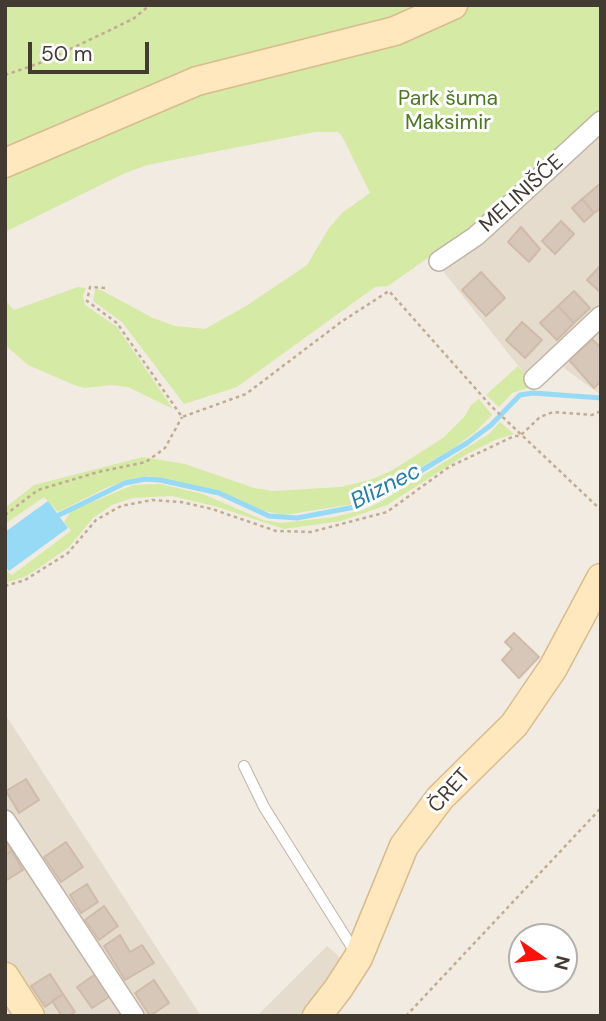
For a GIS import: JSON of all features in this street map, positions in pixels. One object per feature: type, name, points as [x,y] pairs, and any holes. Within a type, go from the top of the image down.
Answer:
[{"type":"street","points":[[5,163],[197,81],[395,31],[453,5]]},
{"type":"street","name":"MELINIŠĆE","points":[[439,261],[476,236],[601,121]]},
{"type":"street","points":[[534,379],[601,316]]},
{"type":"street","name":"ČRET","points":[[317,1016],[358,958],[404,846],[440,798],[514,725],[553,668],[601,578]]},
{"type":"street","points":[[5,820],[134,1016]]},
{"type":"street","points":[[5,977],[30,1016]]},
{"type":"lane","points":[[244,766],[264,807],[358,958]]},
{"type":"path","points":[[5,75],[43,62],[133,19],[150,5]]},
{"type":"path","points":[[105,288],[90,287],[87,300],[117,323],[182,417]]},
{"type":"path","points":[[5,515],[38,490],[98,472],[146,462],[165,448],[182,417],[246,394],[341,322],[390,291],[508,424],[601,510]]},
{"type":"path","points":[[5,586],[25,580],[68,552],[96,520],[121,506],[152,499],[181,502],[212,509],[276,531],[311,532],[387,512],[449,467],[514,436],[520,436],[540,417],[553,412],[592,415],[601,411]]},
{"type":"path","points":[[406,1016],[601,808]]},
{"type":"shaded area","points":[[601,130],[601,395],[557,363],[527,377],[442,270],[529,199]]},
{"type":"shaded area","points":[[5,714],[201,1016],[10,1016],[5,1008]]},
{"type":"shaded area","points":[[327,946],[343,960],[305,1016],[257,1016]]},
{"type":"green space","name":"Park šuma Maksimir","points":[[5,5],[601,5],[601,109],[503,205],[388,286],[375,287],[237,387],[184,404],[122,322],[93,301],[95,289],[175,326],[205,329],[246,306],[307,265],[329,228],[342,213],[370,193],[342,136],[338,132],[315,132],[147,165],[123,174],[5,232]]},
{"type":"green space","points":[[78,287],[86,288],[83,296],[85,305],[117,327],[173,409],[128,387],[111,385],[85,388],[74,385],[28,365],[5,345],[5,300],[14,310]]},
{"type":"green space","points":[[518,366],[527,377],[528,388],[512,393],[499,407],[486,395]]},
{"type":"green space","points":[[479,399],[492,415],[475,432],[455,447],[360,503],[284,515],[254,509],[221,491],[148,476],[108,487],[58,512],[44,497],[5,524],[5,508],[34,485],[143,457],[185,464],[254,488],[273,491],[340,487],[370,480],[391,471],[443,438]]},
{"type":"green space","points":[[500,422],[514,434],[467,454],[387,505],[341,521],[284,529],[218,507],[172,496],[132,498],[112,505],[93,518],[69,547],[36,570],[5,583],[5,570],[12,575],[71,531],[64,522],[71,511],[133,485],[160,484],[203,494],[263,520],[281,523],[335,517],[366,509],[382,501],[489,434]]},
{"type":"water","points":[[48,501],[68,528],[9,571],[5,566],[5,532]]},
{"type":"building","points":[[601,183],[601,208],[594,213],[582,199]]},
{"type":"building","points":[[582,199],[594,213],[584,222],[572,208]]},
{"type":"building","points":[[561,221],[574,234],[555,254],[542,241]]},
{"type":"building","points":[[521,227],[540,249],[529,262],[508,242]]},
{"type":"building","points":[[601,267],[601,293],[587,280]]},
{"type":"building","points":[[481,272],[505,298],[486,316],[462,290]]},
{"type":"building","points":[[574,291],[590,308],[574,323],[558,306]]},
{"type":"building","points":[[558,306],[574,323],[557,340],[540,323]]},
{"type":"building","points":[[522,322],[542,340],[525,358],[506,340]]},
{"type":"building","points":[[592,339],[601,348],[601,381],[594,388],[569,360]]},
{"type":"building","points":[[514,633],[539,657],[519,678],[502,660],[512,649],[505,642]]},
{"type":"building","points":[[26,779],[39,800],[19,813],[6,791]]},
{"type":"building","points":[[5,840],[12,851],[5,855]]},
{"type":"building","points":[[66,842],[83,867],[61,882],[44,857]]},
{"type":"building","points":[[12,851],[23,870],[5,881],[5,855]]},
{"type":"building","points":[[87,884],[98,902],[81,913],[70,895]]},
{"type":"building","points":[[104,906],[118,926],[99,940],[85,920]]},
{"type":"building","points":[[120,935],[130,952],[142,945],[154,963],[125,980],[104,946]]},
{"type":"building","points":[[97,973],[112,995],[92,1008],[77,987]]},
{"type":"building","points":[[50,974],[63,994],[45,1007],[31,986]]},
{"type":"building","points":[[154,980],[169,1003],[150,1016],[135,993]]},
{"type":"building","points":[[63,994],[75,1012],[69,1016],[62,1016],[52,1001]]},
{"type":"waterway","name":"Bliznec","points":[[55,517],[125,483],[145,479],[219,493],[269,516],[297,518],[355,507],[376,498],[467,443],[491,425],[520,395],[533,393],[601,398]]}]
